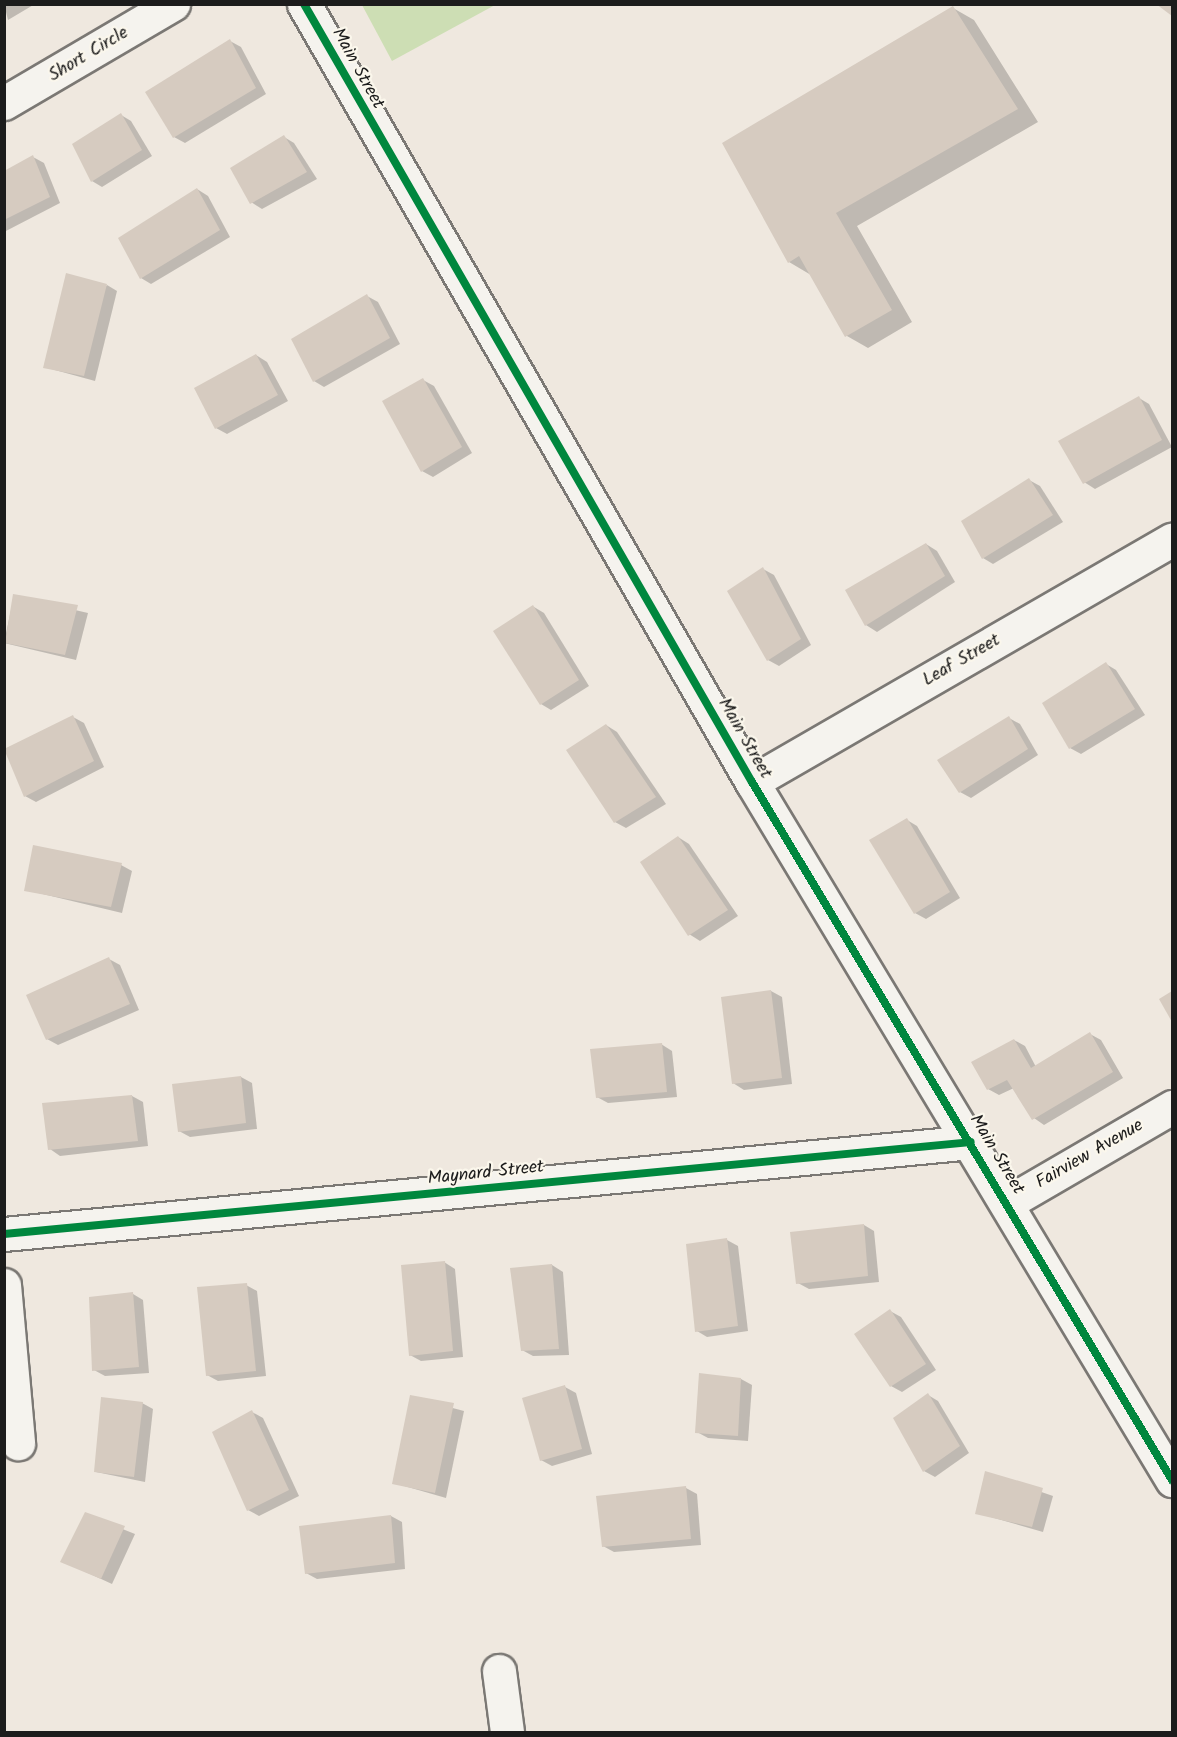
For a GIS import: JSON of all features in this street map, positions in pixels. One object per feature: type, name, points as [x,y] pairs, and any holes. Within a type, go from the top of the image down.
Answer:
[{"type":"street","name":"Short Circle","points":[[4,103],[173,4]]},
{"type":"street","name":"Main Street","points":[[304,4],[752,782],[1173,1480]]},
{"type":"street","name":"Leaf Street","points":[[752,782],[1173,540]]},
{"type":"street","name":"Fairview Avenue","points":[[1007,1203],[1173,1107]]},
{"type":"street","name":"Maynard Street","points":[[4,1234],[971,1142]]},
{"type":"street","points":[[4,1285],[18,1443]]},
{"type":"street","points":[[499,1671],[507,1732]]},
{"type":"green space","points":[[362,5],[495,5],[392,61]]},
{"type":"building","points":[[1156,4],[1172,4],[1172,16]]},
{"type":"building","points":[[953,6],[1018,109],[836,213],[892,310],[845,337],[799,256],[788,263],[722,143]]},
{"type":"building","points":[[230,39],[256,88],[173,138],[145,92]]},
{"type":"building","points":[[121,113],[142,150],[91,182],[72,144]]},
{"type":"building","points":[[284,135],[307,172],[250,204],[230,168]]},
{"type":"building","points":[[33,155],[50,197],[4,220],[4,171]]},
{"type":"building","points":[[197,188],[220,230],[140,279],[118,238]]},
{"type":"building","points":[[66,273],[107,284],[84,376],[43,368]]},
{"type":"building","points":[[367,294],[390,338],[313,382],[291,339]]},
{"type":"building","points":[[256,354],[278,395],[215,429],[194,388]]},
{"type":"building","points":[[423,378],[462,447],[421,472],[382,401]]},
{"type":"building","points":[[1139,396],[1162,440],[1083,484],[1058,441]]},
{"type":"building","points":[[1029,478],[1053,515],[982,559],[961,521]]},
{"type":"building","points":[[926,543],[945,576],[865,626],[845,590]]},
{"type":"building","points":[[763,567],[801,639],[767,661],[727,591]]},
{"type":"building","points":[[13,594],[78,605],[65,655],[5,643]]},
{"type":"building","points":[[533,605],[579,680],[540,705],[493,631]]},
{"type":"building","points":[[1106,662],[1135,709],[1069,749],[1042,703]]},
{"type":"building","points":[[73,715],[94,761],[24,797],[4,749]]},
{"type":"building","points":[[1009,716],[1028,749],[959,793],[937,760]]},
{"type":"building","points":[[606,724],[656,797],[614,823],[566,750]]},
{"type":"building","points":[[907,818],[950,892],[914,914],[869,840]]},
{"type":"building","points":[[678,836],[728,910],[688,936],[640,862]]},
{"type":"building","points":[[33,845],[122,863],[111,907],[24,891]]},
{"type":"building","points":[[109,957],[130,1004],[46,1040],[26,995]]},
{"type":"building","points":[[771,990],[782,1078],[732,1084],[721,997]]},
{"type":"building","points":[[1172,991],[1172,1022],[1159,999]]},
{"type":"building","points":[[1090,1032],[1113,1072],[1032,1120],[1007,1080],[987,1090],[971,1062],[1014,1039],[1031,1068]]},
{"type":"building","points":[[662,1043],[667,1092],[596,1098],[590,1049]]},
{"type":"building","points":[[241,1076],[246,1123],[178,1132],[172,1084]]},
{"type":"building","points":[[132,1095],[138,1141],[48,1150],[42,1103]]},
{"type":"building","points":[[864,1224],[868,1276],[796,1284],[790,1232]]},
{"type":"building","points":[[727,1238],[738,1326],[695,1332],[686,1244]]},
{"type":"building","points":[[445,1261],[453,1351],[409,1356],[401,1265]]},
{"type":"building","points":[[552,1264],[559,1349],[521,1351],[510,1268]]},
{"type":"building","points":[[247,1283],[256,1371],[206,1376],[197,1287]]},
{"type":"building","points":[[133,1292],[139,1367],[92,1371],[89,1297]]},
{"type":"building","points":[[890,1309],[926,1364],[890,1387],[854,1334]]},
{"type":"building","points":[[699,1373],[741,1378],[738,1436],[695,1433]]},
{"type":"building","points":[[565,1385],[582,1449],[540,1461],[522,1398]]},
{"type":"building","points":[[928,1393],[960,1446],[923,1472],[893,1418]]},
{"type":"building","points":[[410,1395],[454,1403],[435,1493],[392,1484]]},
{"type":"building","points":[[101,1397],[143,1402],[134,1477],[94,1472]]},
{"type":"building","points":[[252,1410],[289,1490],[247,1511],[212,1432]]},
{"type":"building","points":[[985,1471],[1043,1488],[1032,1527],[975,1514]]},
{"type":"building","points":[[686,1486],[691,1539],[602,1547],[596,1496]]},
{"type":"building","points":[[85,1512],[125,1526],[101,1579],[60,1562]]},
{"type":"building","points":[[391,1515],[395,1563],[305,1574],[299,1526]]},
{"type":"cycle path","points":[[304,4],[752,782],[1172,1480]]},
{"type":"cycle path","points":[[4,1234],[971,1142]]}]
